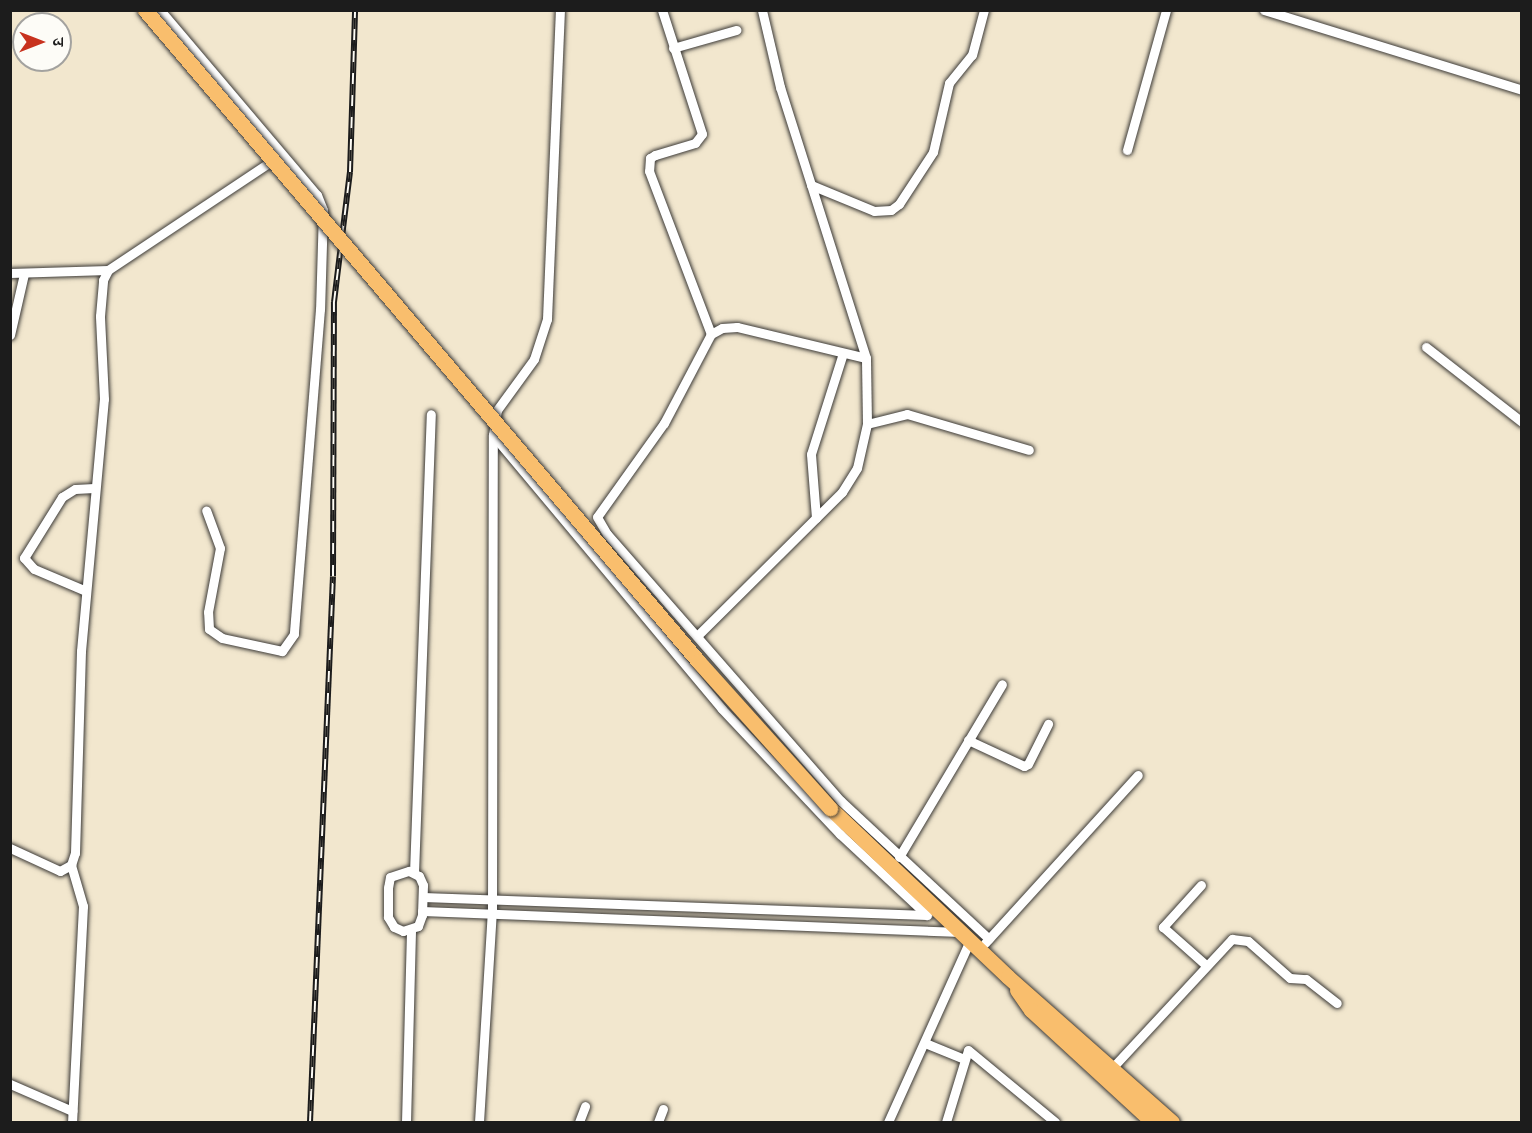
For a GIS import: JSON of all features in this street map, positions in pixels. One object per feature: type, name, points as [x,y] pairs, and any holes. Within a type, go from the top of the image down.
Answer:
[{"type":"main road","points":[[145,10],[698,661],[830,808],[944,916],[975,940],[1008,977],[1031,1010],[1153,1122]]},
{"type":"main road","points":[[1008,977],[1113,1067],[1172,1122]]},
{"type":"street","points":[[160,10],[317,195],[323,210],[320,309],[294,634],[282,651],[222,638],[209,629],[208,612],[220,548],[206,510]]},
{"type":"street","points":[[479,1122],[492,912],[493,435],[498,410],[534,359],[547,319],[560,10]]},
{"type":"street","points":[[662,10],[702,135],[695,143],[655,155],[649,171],[711,334]]},
{"type":"street","points":[[698,635],[851,480],[867,424],[866,358],[780,87],[762,10]]},
{"type":"street","points":[[811,185],[874,211],[891,210],[899,204],[933,152],[949,83],[972,55],[984,10]]},
{"type":"street","points":[[1127,150],[1166,10]]},
{"type":"street","points":[[1264,10],[1521,90]]},
{"type":"street","points":[[673,48],[736,30]]},
{"type":"street","points":[[10,273],[108,270],[282,154]]},
{"type":"street","points":[[72,1122],[83,906],[71,865],[75,853],[86,591],[104,399],[100,297],[108,270]]},
{"type":"street","points":[[10,335],[24,274]]},
{"type":"street","points":[[866,358],[737,327],[722,328],[711,334],[664,423],[597,517],[607,534],[698,635],[841,801],[899,857],[975,940]]},
{"type":"street","points":[[1426,347],[1521,419]]},
{"type":"street","points":[[816,518],[811,454],[843,353]]},
{"type":"street","points":[[414,873],[397,872],[390,877],[388,917],[394,927],[411,930],[418,926],[422,911],[423,885],[414,873],[431,414]]},
{"type":"street","points":[[867,424],[907,414],[1029,450]]},
{"type":"street","points":[[493,435],[722,709],[840,834],[927,915]]},
{"type":"street","points":[[86,591],[34,569],[24,558],[62,497],[75,489],[94,488]]},
{"type":"street","points":[[899,857],[1002,684]]},
{"type":"street","points":[[968,740],[1024,766],[1028,764],[1048,724]]},
{"type":"street","points":[[888,1122],[975,940],[1138,775]]},
{"type":"street","points":[[10,848],[52,869],[60,871],[71,865]]},
{"type":"street","points":[[1201,885],[1163,927],[1206,965]]},
{"type":"street","points":[[423,897],[944,916]]},
{"type":"street","points":[[422,911],[492,912],[975,940]]},
{"type":"street","points":[[406,1122],[411,930]]},
{"type":"street","points":[[1113,1067],[1232,939],[1243,939],[1290,978],[1306,979],[1337,1003]]},
{"type":"street","points":[[925,1043],[964,1059]]},
{"type":"street","points":[[946,1122],[968,1050],[1055,1122]]},
{"type":"street","points":[[10,1084],[72,1111]]},
{"type":"street","points":[[579,1122],[585,1106]]},
{"type":"street","points":[[658,1122],[663,1109]]},
{"type":"railway","points":[[310,1122],[333,576],[334,302],[350,172],[355,10]]}]
